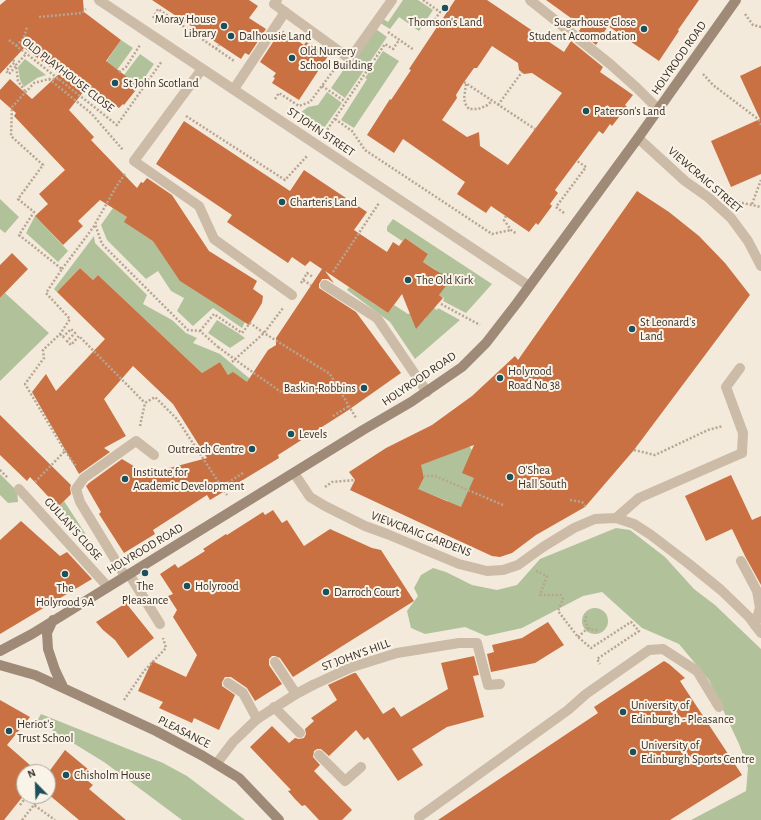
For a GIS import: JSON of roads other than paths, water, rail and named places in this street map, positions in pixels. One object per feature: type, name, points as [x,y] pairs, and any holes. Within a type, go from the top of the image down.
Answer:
[{"type":"street","points":[[276,0],[274,4],[350,59],[392,0]]},
{"type":"street","points":[[530,0],[610,64],[637,88],[658,110]]},
{"type":"street","name":"HOLYROOD ROAD","points":[[0,651],[32,634],[294,474],[427,392],[462,367],[495,332],[638,138],[736,0]]},
{"type":"street","name":"ST JOHN STREET","points":[[95,2],[172,48],[529,286]]},
{"type":"street","points":[[234,89],[285,12]]},
{"type":"street","points":[[202,69],[134,161],[199,206],[214,239],[292,296]]},
{"type":"street","name":"VIEWCRAIG STREET","points":[[638,138],[685,181],[709,198],[731,218],[748,241],[761,266]]},
{"type":"street","points":[[320,286],[377,318],[427,392]]},
{"type":"street","points":[[616,518],[639,498],[742,453],[743,433],[726,387],[740,368]]},
{"type":"street","points":[[154,455],[136,440],[84,478],[76,490],[80,502],[160,624]]},
{"type":"street","name":"VIEWCRAIG GARDENS","points":[[294,474],[310,497],[324,506],[365,526],[459,564],[487,571],[503,570],[518,565],[543,547],[574,528],[595,518],[616,518],[634,524],[651,535],[721,590],[749,617],[758,629]]},
{"type":"street","name":"GULLAN'S CLOSE","points":[[19,489],[108,587]]},
{"type":"street","points":[[741,561],[757,591],[760,608],[758,629]]},
{"type":"street","points":[[53,620],[47,633],[48,649],[54,670],[63,688]]},
{"type":"street","name":"ST JOHN'S HILL","points":[[217,763],[233,742],[257,719],[274,707],[313,685],[352,667],[397,653],[459,643],[477,643],[488,685],[500,684]]},
{"type":"street","points":[[419,816],[561,715],[586,694],[649,650],[663,649],[697,671],[719,707]]},
{"type":"street","points":[[275,662],[296,694]]},
{"type":"street","name":"PLEASANCE","points":[[0,665],[34,675],[63,688],[156,731],[217,763],[239,778],[280,820]]},
{"type":"street","points":[[228,684],[243,693],[257,719]]},
{"type":"street","points":[[274,707],[300,733]]},
{"type":"street","points":[[319,755],[345,781],[361,767]]},
{"type":"place","name":"Thomson's Land","points":[[445,8]]},
{"type":"place","name":"Moray House Library","points":[[224,26]]},
{"type":"place","name":"Sugarhouse Close Student Accomodation","points":[[644,29]]},
{"type":"place","name":"Dalhousie Land","points":[[231,36]]},
{"type":"place","name":"Old Nursery School Building","points":[[292,58]]},
{"type":"place","name":"St John Scotland","points":[[115,83]]},
{"type":"place","name":"Paterson's Land","points":[[586,111]]},
{"type":"place","name":"Charteris Land","points":[[282,202]]},
{"type":"place","name":"The Old Kirk","points":[[408,280]]},
{"type":"place","name":"St Leonard's Land","points":[[632,329]]},
{"type":"place","name":"Holyrood Road No 38","points":[[500,378]]},
{"type":"place","name":"Baskin-Robbins","points":[[364,388]]},
{"type":"place","name":"Levels","points":[[291,434]]},
{"type":"place","name":"Outreach Centre","points":[[252,449]]},
{"type":"place","name":"O'Shea Hall South","points":[[510,477]]},
{"type":"place","name":"Institute for Academic Development","points":[[125,479]]},
{"type":"place","name":"The Pleasance","points":[[145,573]]},
{"type":"place","name":"The Holyrood 9A","points":[[65,574]]},
{"type":"place","name":"Holyrood","points":[[187,586]]},
{"type":"place","name":"Darroch Court","points":[[326,592]]},
{"type":"place","name":"University of Edinburgh - Pleasance","points":[[623,712]]},
{"type":"place","name":"Heriot's Trust School","points":[[9,731]]},
{"type":"place","name":"University of Edinburgh Sports Centre","points":[[633,752]]},
{"type":"place","name":"Chisholm House","points":[[66,775]]}]
